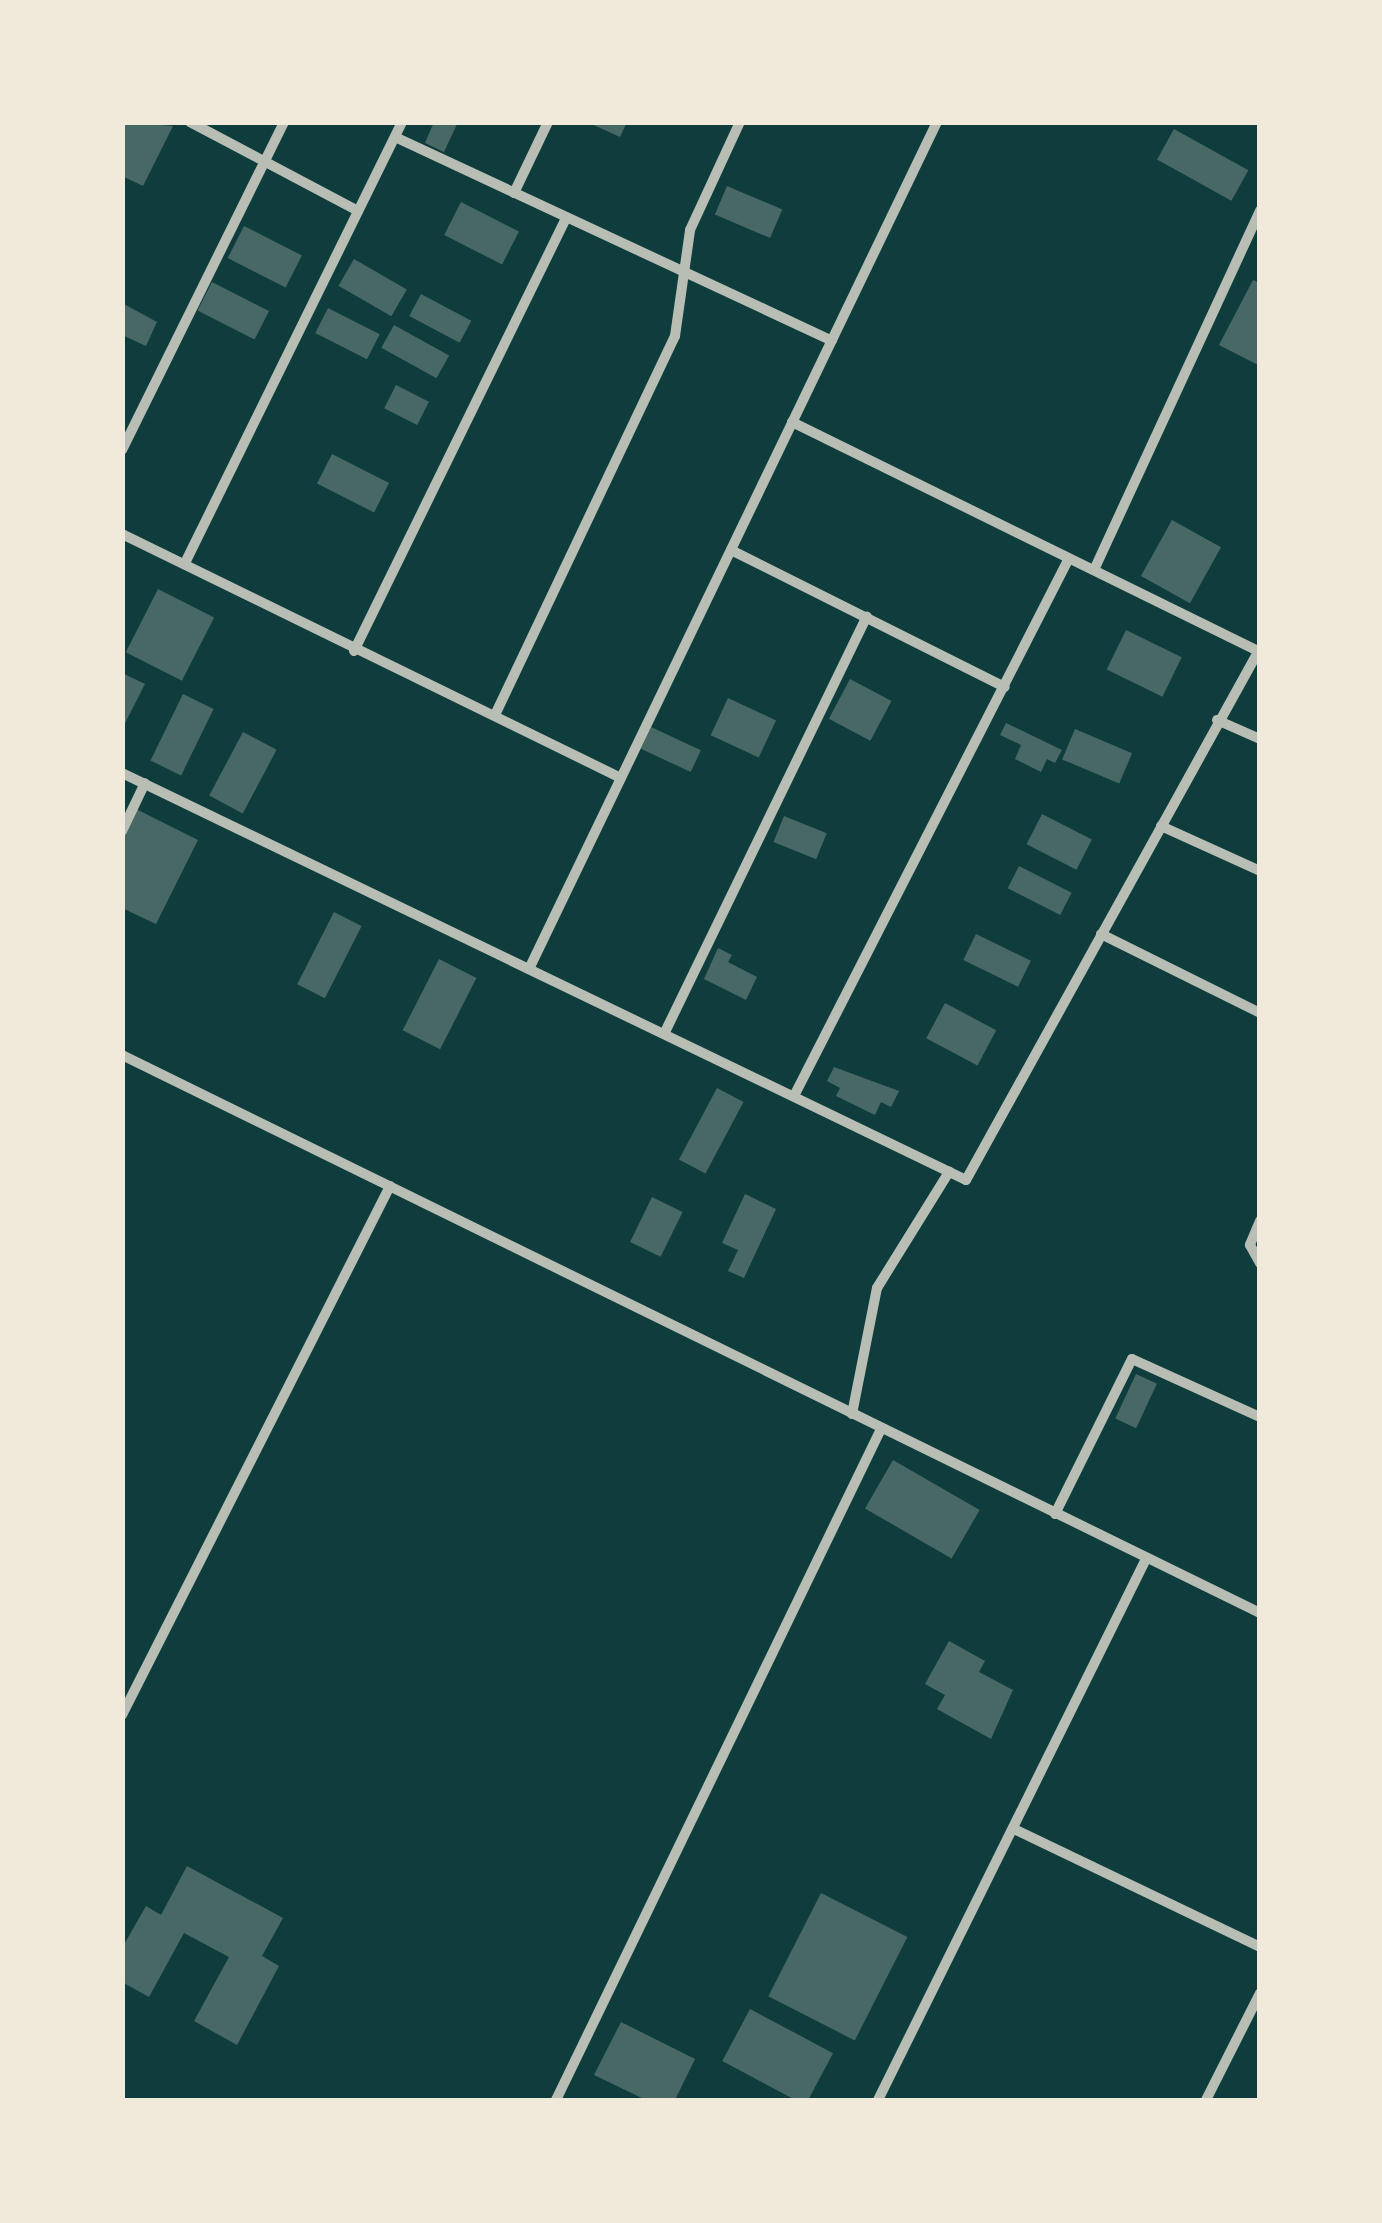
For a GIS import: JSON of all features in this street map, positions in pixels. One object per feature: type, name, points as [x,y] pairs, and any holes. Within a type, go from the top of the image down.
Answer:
[{"type":"street","points":[[190,122],[358,210]]},
{"type":"street","points":[[122,450],[284,122]]},
{"type":"street","points":[[184,564],[402,122]]},
{"type":"street","points":[[514,193],[548,122]]},
{"type":"street","points":[[495,715],[676,336],[695,216],[740,122]]},
{"type":"street","points":[[529,969],[938,122]]},
{"type":"street","points":[[394,137],[832,341]]},
{"type":"street","points":[[1094,570],[1260,210]]},
{"type":"street","points":[[354,651],[567,217]]},
{"type":"street","points":[[122,772],[966,1180],[1217,720],[1259,652],[792,422]]},
{"type":"street","points":[[122,534],[354,651],[619,777]]},
{"type":"street","points":[[732,550],[1006,687]]},
{"type":"street","points":[[794,1096],[1068,560]]},
{"type":"street","points":[[665,1032],[866,616]]},
{"type":"street","points":[[1217,720],[1260,739]]},
{"type":"street","points":[[122,831],[145,784]]},
{"type":"street","points":[[1161,826],[1260,871]]},
{"type":"street","points":[[1100,934],[1260,1013]]},
{"type":"street","points":[[122,1055],[1260,1613]]},
{"type":"street","points":[[852,1414],[877,1288],[949,1172]]},
{"type":"street","points":[[122,1715],[390,1186]]},
{"type":"street","points":[[1260,1220],[1250,1244],[1260,1263]]},
{"type":"street","points":[[1055,1514],[1132,1359],[1260,1417]]},
{"type":"street","points":[[556,2100],[880,1429]]},
{"type":"street","points":[[878,2100],[1146,1559]]},
{"type":"street","points":[[1014,1828],[1260,1947]]},
{"type":"street","points":[[1206,2100],[1260,1993]]},
{"type":"building","points":[[122,122],[173,126],[143,186],[122,176]]},
{"type":"building","points":[[434,122],[458,122],[444,152],[425,143]]},
{"type":"building","points":[[587,122],[627,122],[620,137]]},
{"type":"building","points":[[1174,129],[1248,170],[1231,201],[1157,160]]},
{"type":"building","points":[[727,186],[782,209],[770,238],[715,215]]},
{"type":"building","points":[[461,202],[519,232],[502,264],[444,235]]},
{"type":"building","points":[[244,226],[302,256],[286,288],[228,258]]},
{"type":"building","points":[[354,259],[407,290],[391,316],[338,286]]},
{"type":"building","points":[[1253,280],[1260,283],[1260,366],[1219,345]]},
{"type":"building","points":[[212,282],[269,311],[254,340],[197,311]]},
{"type":"building","points":[[421,294],[471,321],[460,343],[409,316]]},
{"type":"building","points":[[122,303],[157,322],[146,346],[122,335]]},
{"type":"building","points":[[328,308],[380,334],[367,359],[315,333]]},
{"type":"building","points":[[394,325],[449,356],[436,378],[381,348]]},
{"type":"building","points":[[396,385],[429,402],[417,425],[384,408]]},
{"type":"building","points":[[332,454],[389,483],[374,512],[317,483]]},
{"type":"building","points":[[1172,520],[1221,547],[1190,603],[1141,576]]},
{"type":"building","points":[[158,589],[214,618],[182,681],[126,652]]},
{"type":"building","points":[[1126,630],[1182,657],[1162,697],[1107,670]]},
{"type":"building","points":[[122,673],[145,684],[122,729]]},
{"type":"building","points":[[850,679],[891,701],[870,741],[829,719]]},
{"type":"building","points":[[183,694],[214,709],[181,775],[151,761]]},
{"type":"building","points":[[728,698],[776,720],[759,758],[711,735]]},
{"type":"building","points":[[1006,723],[1062,750],[1055,763],[1047,759],[1041,772],[1015,759],[1021,745],[1000,735]]},
{"type":"building","points":[[651,727],[701,750],[691,772],[641,749]]},
{"type":"building","points":[[1075,729],[1132,753],[1119,784],[1062,759]]},
{"type":"building","points":[[243,732],[277,750],[243,813],[209,796]]},
{"type":"building","points":[[136,809],[198,840],[156,924],[122,908],[122,835]]},
{"type":"building","points":[[1042,814],[1092,839],[1076,870],[1027,844]]},
{"type":"building","points":[[784,816],[827,833],[816,859],[774,842]]},
{"type":"building","points":[[1019,866],[1072,893],[1060,915],[1008,888]]},
{"type":"building","points":[[334,912],[362,926],[325,998],[297,984]]},
{"type":"building","points":[[976,934],[1031,961],[1018,987],[963,960]]},
{"type":"building","points":[[718,948],[732,955],[728,962],[757,977],[746,1000],[704,979]]},
{"type":"building","points":[[439,959],[476,978],[440,1049],[403,1030]]},
{"type":"building","points":[[945,1003],[996,1030],[977,1066],[926,1038]]},
{"type":"building","points":[[834,1067],[899,1091],[891,1107],[881,1102],[875,1115],[836,1096],[840,1088],[827,1081]]},
{"type":"building","points":[[717,1088],[743,1102],[705,1174],[679,1160]]},
{"type":"building","points":[[745,1194],[776,1209],[744,1278],[728,1271],[738,1250],[722,1243]]},
{"type":"building","points":[[652,1197],[683,1212],[661,1257],[630,1242]]},
{"type":"building","points":[[1136,1374],[1157,1384],[1136,1428],[1115,1418]]},
{"type":"building","points":[[893,1460],[980,1510],[952,1558],[865,1508]]},
{"type":"building","points":[[949,1641],[985,1661],[979,1672],[1013,1690],[991,1739],[937,1709],[945,1695],[925,1684]]},
{"type":"building","points":[[187,1866],[283,1918],[262,1956],[279,1966],[237,2045],[194,2021],[229,1957],[184,1933],[149,1997],[122,1982],[122,1948],[146,1906],[161,1915]]},
{"type":"building","points":[[821,1893],[907,1937],[855,2040],[768,1996]]},
{"type":"building","points":[[750,2009],[833,2053],[808,2100],[795,2100],[722,2061]]},
{"type":"building","points":[[621,2022],[695,2059],[675,2100],[646,2100],[594,2075]]}]
